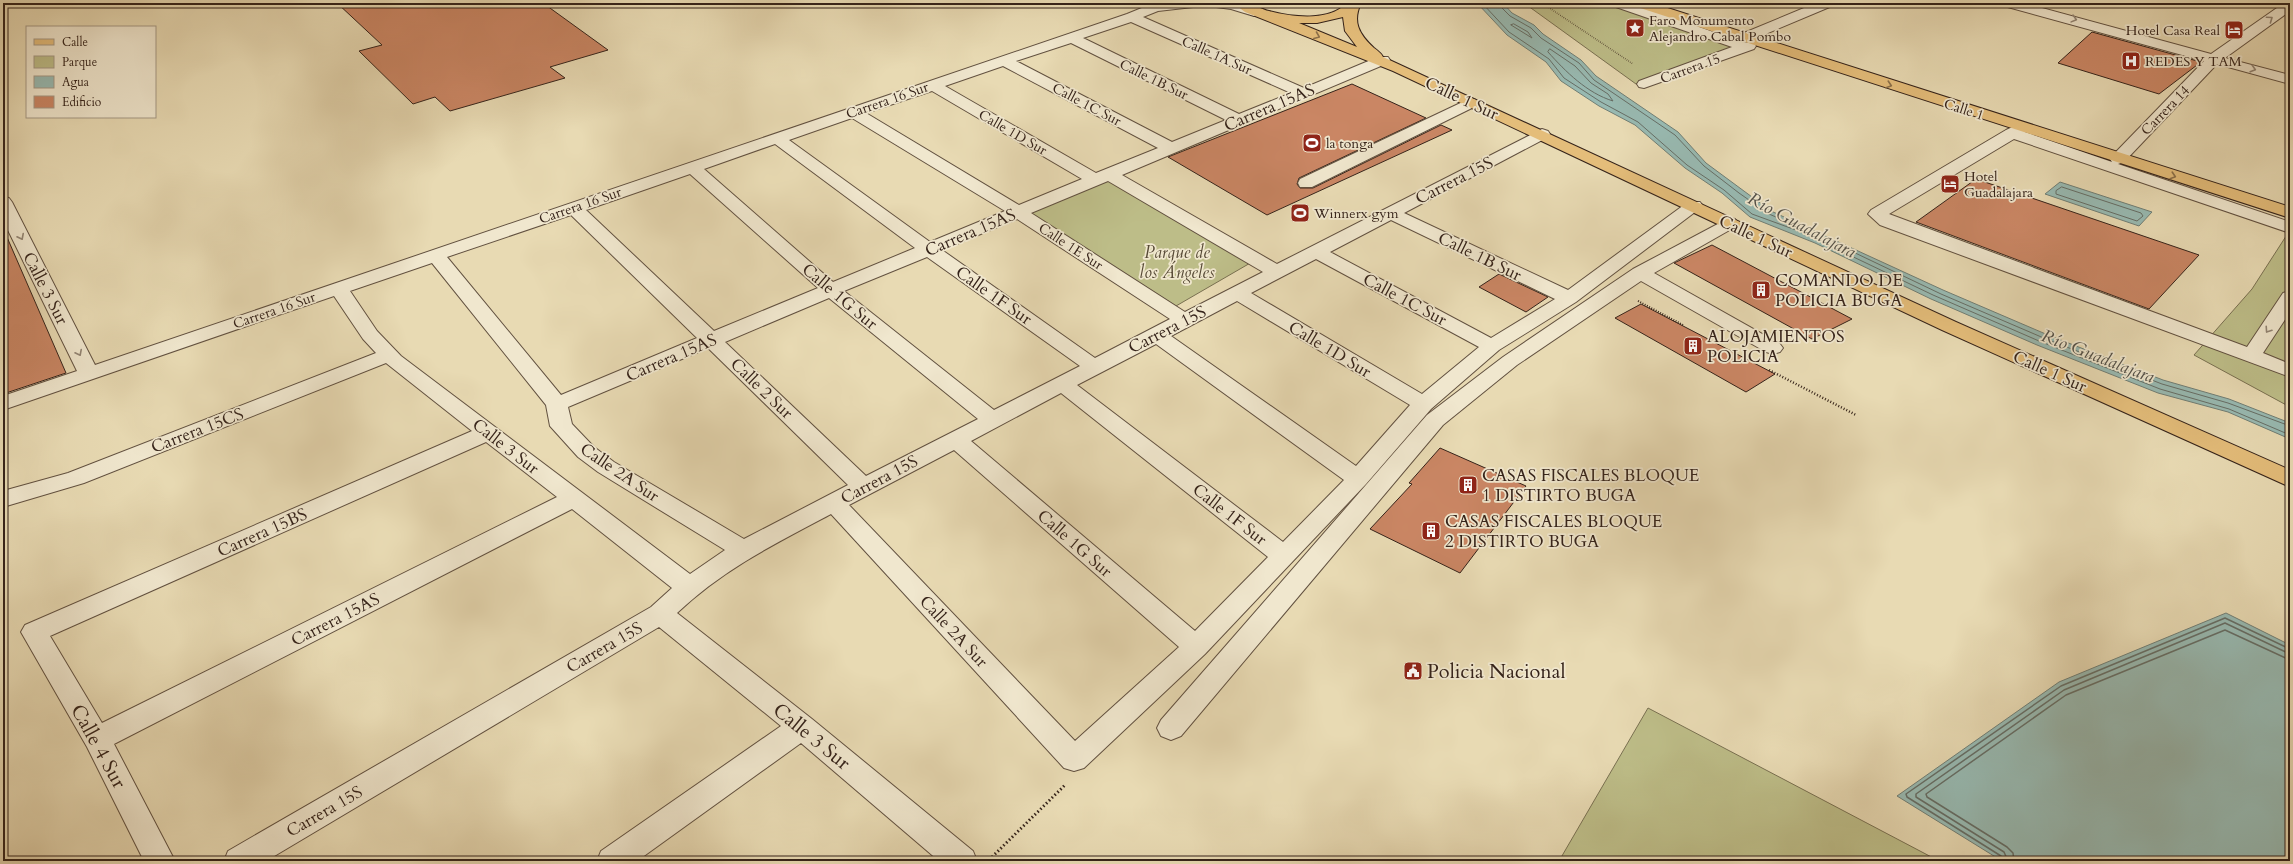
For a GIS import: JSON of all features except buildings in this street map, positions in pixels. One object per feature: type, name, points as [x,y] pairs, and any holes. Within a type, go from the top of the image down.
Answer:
[{"type":"main road","name":"Calle 1","points":[[1639,3],[2017,130],[2124,154],[2290,213]]},
{"type":"main road","name":"Calle 1","points":[[1667,3],[1750,40],[2124,154],[2290,198]]},
{"type":"main road","points":[[1244,6],[1268,16],[1291,19],[1318,19],[1346,11],[1354,4]]},
{"type":"main road","name":"Calle 1 Sur","points":[[1354,4],[1349,20],[1352,30],[1364,46],[1387,63]]},
{"type":"main road","name":"Calle 1 Sur","points":[[1268,16],[1387,63],[1970,335],[2290,479]]},
{"type":"street","name":"Carrera 16 Sur","points":[[3,403],[931,84],[1132,17],[1161,5],[1193,3]]},
{"type":"street","points":[[1214,3],[1244,6]]},
{"type":"street","points":[[1618,3],[1750,40]]},
{"type":"street","name":"Carrera 15","points":[[1644,84],[1750,40],[1827,3]]},
{"type":"street","points":[[2009,3],[2215,58],[2290,80]]},
{"type":"street","name":"Carrera 14","points":[[2124,154],[2215,58],[2290,5]]},
{"type":"street","name":"Calle 1A Sur","points":[[1132,17],[1303,93]]},
{"type":"street","name":"Calle 1B Sur","points":[[1070,37],[1239,120]]},
{"type":"street","name":"Calle 1C Sur","points":[[1002,60],[1171,148]]},
{"type":"street","name":"Carrera 15AS","points":[[557,404],[1303,93],[1387,63]]},
{"type":"street","name":"Calle 1D Sur","points":[[931,84],[1103,177]]},
{"type":"street","points":[[1306,183],[1471,103]]},
{"type":"street","name":"Calle 1E Sur","points":[[853,112],[1018,212],[1185,320]]},
{"type":"street","points":[[2290,228],[2017,130],[1877,214],[1886,221],[2290,371]]},
{"type":"street","name":"Carrera 15S","points":[[239,861],[660,614],[689,587],[743,550],[1542,134]]},
{"type":"street","name":"Calle 1F Sur","points":[[777,138],[928,249],[1095,367]]},
{"type":"street","name":"Calle 1G Sur","points":[[692,167],[831,290],[993,420]]},
{"type":"street","points":[[1103,177],[1277,272]]},
{"type":"street","name":"Calle 3 Sur","points":[[3,202],[89,374]]},
{"type":"street","points":[[1072,769],[1196,647],[1284,556],[1358,479],[1423,404],[1492,346],[1569,298],[1694,206]]},
{"type":"street","name":"Calle 2 Sur","points":[[573,207],[864,487]]},
{"type":"street","name":"Calle 1B Sur","points":[[1391,213],[1569,298]]},
{"type":"street","points":[[1171,728],[1435,420],[1510,361],[1640,273],[1729,223]]},
{"type":"street","name":"Calle 1C Sur","points":[[1317,252],[1492,346]]},
{"type":"street","name":"Calle 2A Sur","points":[[435,255],[557,404],[561,426],[586,452],[606,467],[743,550]]},
{"type":"street","points":[[1640,273],[1773,348]]},
{"type":"street","name":"Calle 3 Sur","points":[[338,288],[370,335],[389,355],[490,432],[573,499],[689,587]]},
{"type":"street","name":"Calle 1D Sur","points":[[1237,293],[1423,404]]},
{"type":"street","points":[[2251,356],[2287,307]]},
{"type":"street","points":[[1157,334],[1358,479]]},
{"type":"street","name":"Carrera 15CS","points":[[3,499],[76,478],[389,355]]},
{"type":"street","name":"Calle 1F Sur","points":[[1063,384],[1284,556]]},
{"type":"street","name":"Carrera 15BS","points":[[34,632],[490,432]]},
{"type":"street","name":"Calle 1G Sur","points":[[955,439],[1196,647]]},
{"type":"street","name":"Carrera 15AS","points":[[97,739],[573,499]]},
{"type":"street","name":"Calle 2A Sur","points":[[834,503],[1072,769]]},
{"type":"street","name":"Calle 3 Sur","points":[[660,614],[802,727],[962,861]]},
{"type":"street","name":"Calle 4 Sur","points":[[34,632],[97,739],[160,861]]},
{"type":"street","points":[[612,861],[802,727]]},
{"type":"path","points":[[1542,3],[1632,64]]},
{"type":"path","points":[[992,857],[1072,769]]},
{"type":"green space","points":[[1524,3],[1645,3],[1754,41],[1636,84]]},
{"type":"green space","name":"Parque de los Ángeles","points":[[1108,178],[1252,262],[1176,306],[1027,211]]},
{"type":"green space","points":[[2290,230],[2290,407],[2194,355],[2252,289]]},
{"type":"green space","points":[[1648,708],[1939,861],[1559,861]]},
{"type":"water","name":"Río Guadalajara","points":[[1477,3],[1503,3],[1512,13],[1534,25],[1543,34],[1581,60],[1596,76],[1678,132],[1706,163],[1771,211],[1943,290],[2048,335],[2163,380],[2229,399],[2290,423],[2290,439],[2228,412],[2158,393],[2037,345],[1931,299],[1815,243],[1750,217],[1722,193],[1685,168],[1635,125],[1599,106],[1561,81],[1546,62],[1507,35]]},
{"type":"water","points":[[2060,182],[2152,212],[2139,226],[2045,194]]},
{"type":"water","points":[[2226,613],[2290,645],[2290,861],[2002,861],[1897,796],[2059,682]]},
{"type":"place","name":"Faro Monumento Alejandro Cabal Pombo","points":[[1635,28]]},
{"type":"place","name":"Hotel Casa Real","points":[[2234,30]]},
{"type":"place","name":"REDES Y TAM","points":[[2131,61]]},
{"type":"place","name":"la tonga","points":[[1312,143]]},
{"type":"place","name":"Hotel Guadalajara","points":[[1950,184]]},
{"type":"place","name":"Winnerx gym","points":[[1300,213]]},
{"type":"place","name":"COMANDO DE POLICIA BUGA","points":[[1761,290]]},
{"type":"place","name":"ALOJAMIENTOS POLICIA","points":[[1693,346]]},
{"type":"place","name":"CASAS FISCALES BLOQUE 1 DISTIRTO BUGA","points":[[1468,485]]},
{"type":"place","name":"CASAS FISCALES BLOQUE 2 DISTIRTO BUGA","points":[[1431,531]]},
{"type":"place","name":"Policia Nacional","points":[[1413,671]]}]
